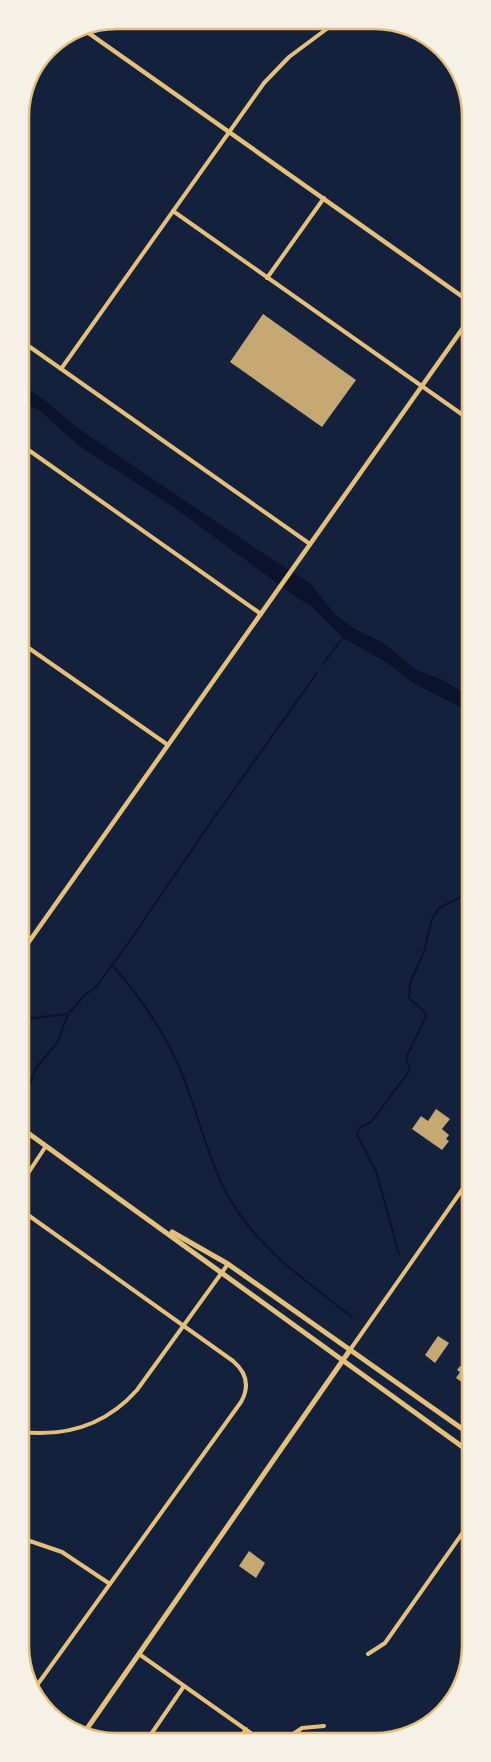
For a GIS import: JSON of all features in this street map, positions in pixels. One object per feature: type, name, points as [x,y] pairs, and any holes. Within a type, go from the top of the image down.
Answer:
[{"type":"main road","points":[[29,1134],[154,1222],[221,1273],[462,1447]]},
{"type":"main road","points":[[154,1222],[228,1264],[462,1429]]},
{"type":"main road","points":[[87,1729],[350,1350]]},
{"type":"street","points":[[61,369],[276,69],[327,29]]},
{"type":"street","points":[[89,33],[462,296]]},
{"type":"street","points":[[268,278],[324,198]]},
{"type":"street","points":[[173,211],[462,414]]},
{"type":"street","points":[[29,940],[462,329]]},
{"type":"street","points":[[29,346],[310,544]]},
{"type":"street","points":[[29,450],[260,614]]},
{"type":"street","points":[[29,648],[168,745]]},
{"type":"street","points":[[29,1172],[46,1146]]},
{"type":"street","points":[[350,1350],[462,1190]]},
{"type":"street","points":[[29,1216],[232,1361],[242,1370],[246,1378],[246,1391],[242,1399],[38,1684]]},
{"type":"street","points":[[29,1433],[45,1434],[65,1432],[84,1427],[109,1415],[137,1390],[228,1264]]},
{"type":"street","points":[[368,1654],[385,1643],[462,1538]]},
{"type":"street","points":[[29,1541],[62,1552],[110,1584]]},
{"type":"street","points":[[139,1654],[251,1733]]},
{"type":"street","points":[[152,1733],[184,1686]]},
{"type":"street","points":[[295,1733],[302,1728],[324,1726]]},
{"type":"street","points":[[243,1733],[246,1729]]},
{"type":"water","points":[[29,390],[42,398],[79,429],[310,583],[335,614],[355,629],[382,642],[418,671],[443,680],[462,692],[462,708],[413,683],[389,664],[342,637],[310,605],[297,598],[175,508],[79,446],[38,409],[29,406]]},
{"type":"building","points":[[263,314],[356,380],[322,427],[230,362]]},
{"type":"building","points":[[436,1109],[450,1119],[442,1129],[449,1135],[446,1139],[449,1141],[442,1150],[412,1129],[421,1116],[428,1121]]},
{"type":"building","points":[[438,1336],[449,1343],[435,1363],[425,1355]]},
{"type":"building","points":[[460,1366],[462,1367],[462,1382],[456,1378],[460,1372],[457,1370]]},
{"type":"building","points":[[249,1551],[265,1563],[256,1578],[239,1566]]},
{"type":"waterway","points":[[323,664],[344,636]]},
{"type":"waterway","points":[[29,1086],[36,1068],[57,1043],[68,1014],[85,995],[96,987],[129,942],[213,819],[317,673]]},
{"type":"waterway","points":[[399,1254],[376,1171],[357,1135],[359,1128],[371,1122],[410,1070],[406,1058],[426,1017],[425,1012],[409,998],[410,983],[424,952],[432,919],[439,908],[459,898],[462,893]]},
{"type":"waterway","points":[[112,965],[150,1014],[166,1041],[187,1086],[217,1173],[234,1206],[246,1223],[273,1252],[303,1279],[352,1317]]},
{"type":"waterway","points":[[29,1018],[68,1014]]}]
